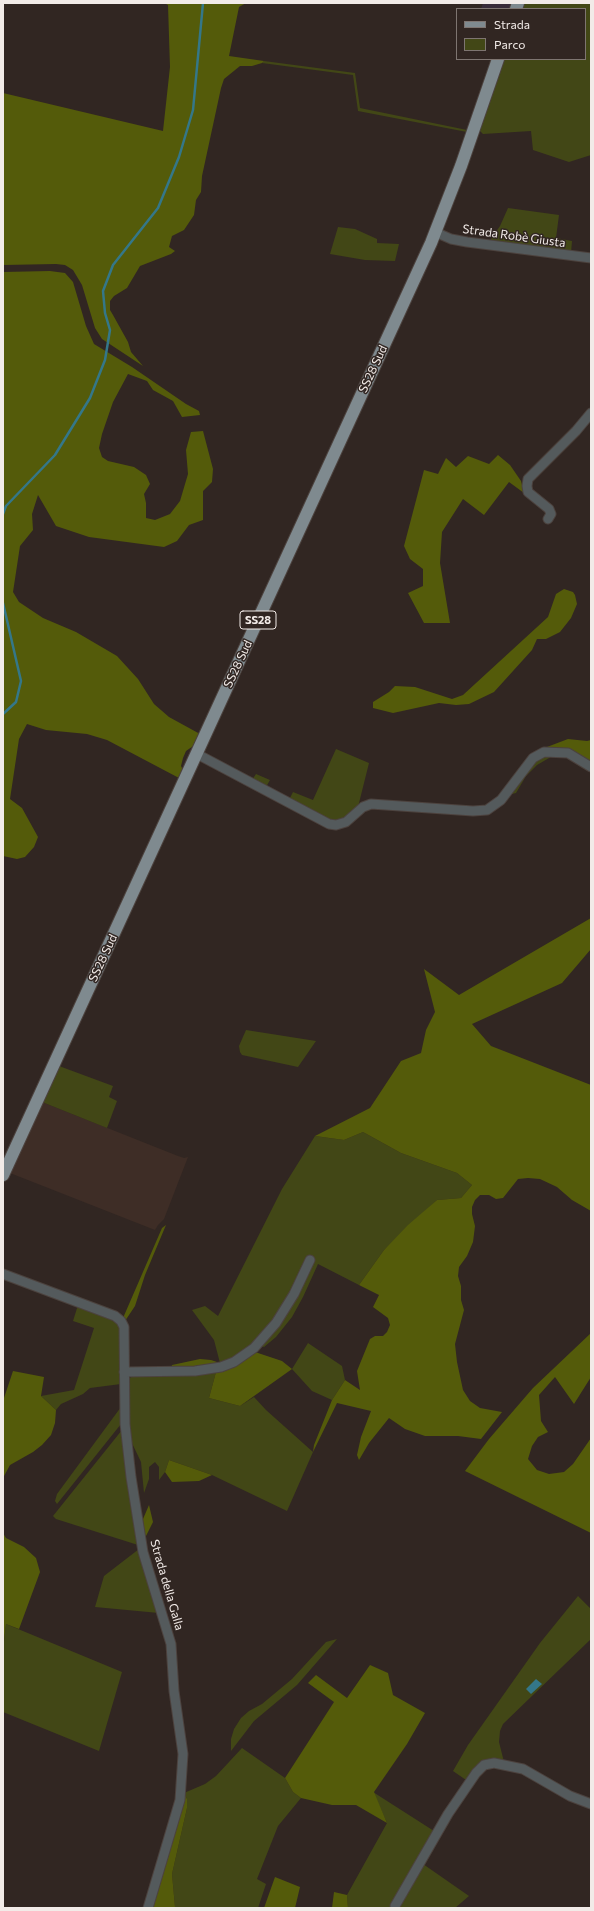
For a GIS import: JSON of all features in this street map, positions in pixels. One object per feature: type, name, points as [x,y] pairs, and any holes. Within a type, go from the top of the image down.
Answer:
[{"type":"main road","name":"SS28 Sud","points":[[3,1175],[435,232],[454,184],[498,60]]},
{"type":"street","name":"Strada Robè Giusta","points":[[435,232],[451,239],[467,242],[591,258]]},
{"type":"street","points":[[548,519],[551,514],[550,509],[528,492],[528,479],[576,431],[591,413]]},
{"type":"street","points":[[197,754],[329,824],[336,825],[346,822],[363,807],[371,804],[473,811],[487,810],[500,800],[533,758],[544,752],[568,753],[591,767]]},
{"type":"street","points":[[124,1372],[195,1371],[221,1367],[234,1362],[254,1348],[276,1323],[291,1299],[310,1260]]},
{"type":"street","name":"Strada della Galla","points":[[3,1274],[118,1317],[122,1322],[124,1330],[125,1424],[138,1525],[145,1561],[169,1634],[183,1754],[180,1800],[148,1908]]},
{"type":"street","points":[[395,1906],[448,1814],[472,1778],[482,1766],[494,1763],[523,1769],[570,1796],[591,1804]]},
{"type":"shaded area","points":[[483,3],[512,3],[510,8],[481,8]]},
{"type":"shaded area","points":[[42,1102],[178,1156],[184,1158],[188,1157],[164,1219],[155,1230],[10,1173]]},
{"type":"green space","points":[[164,3],[246,3],[239,7],[229,56],[264,61],[252,66],[240,66],[224,79],[202,176],[201,192],[196,200],[194,215],[184,230],[172,236],[169,247],[175,251],[140,266],[127,288],[114,296],[110,301],[110,310],[128,342],[131,352],[143,366],[102,339],[95,328],[82,285],[73,270],[65,265],[56,264],[3,265],[3,93],[163,131],[170,67],[168,5]]},
{"type":"green space","points":[[524,3],[591,3],[591,155],[569,162],[533,150],[531,131],[483,134],[479,130],[504,60],[586,60],[586,8],[522,8]]},
{"type":"green space","points":[[264,61],[355,73],[360,108],[467,130],[467,132],[358,111],[353,75],[262,63]]},
{"type":"green space","points":[[508,208],[559,215],[556,238],[572,241],[571,253],[489,242],[500,226]]},
{"type":"green space","points":[[338,227],[355,229],[377,239],[377,243],[399,244],[395,261],[365,260],[330,254]]},
{"type":"green space","points":[[50,271],[65,273],[73,282],[86,326],[94,344],[199,411],[200,415],[182,417],[173,401],[153,390],[147,381],[128,374],[113,402],[102,434],[99,448],[102,457],[108,461],[134,467],[146,475],[150,484],[144,494],[146,503],[146,518],[155,520],[170,514],[180,501],[188,474],[186,450],[191,432],[203,431],[213,469],[212,482],[203,491],[203,520],[189,525],[177,541],[164,547],[89,537],[56,526],[38,495],[32,514],[33,530],[20,546],[13,592],[19,602],[43,618],[76,632],[117,656],[138,679],[154,704],[169,717],[200,734],[196,744],[186,751],[181,766],[183,770],[179,778],[107,740],[87,734],[46,730],[27,724],[19,739],[10,799],[22,808],[38,837],[34,847],[25,857],[17,859],[3,856],[3,272]]},
{"type":"green space","points":[[498,455],[510,465],[521,481],[524,493],[509,482],[484,515],[463,499],[442,532],[440,563],[450,623],[424,623],[408,593],[423,586],[423,569],[410,559],[404,546],[424,470],[438,474],[446,458],[456,467],[468,456],[489,464]]},
{"type":"green space","points":[[564,589],[573,592],[575,595],[577,604],[571,618],[560,632],[546,639],[537,639],[532,650],[494,692],[469,704],[456,705],[439,703],[393,713],[373,708],[373,702],[389,692],[395,686],[415,687],[452,699],[463,695],[548,617],[556,594]]},
{"type":"green space","points":[[568,739],[591,740],[591,764],[583,759],[539,750]]},
{"type":"green space","points":[[336,749],[369,763],[358,807],[346,819],[331,821],[289,800],[293,792],[313,800]]},
{"type":"green space","points":[[556,754],[537,765],[526,776],[516,793],[508,795],[527,769],[541,757]]},
{"type":"green space","points":[[256,774],[270,780],[266,787],[252,780]]},
{"type":"green space","points":[[591,918],[591,949],[562,983],[472,1024],[491,1046],[591,1085],[591,1211],[572,1200],[557,1187],[540,1179],[528,1178],[518,1179],[503,1198],[496,1199],[489,1195],[480,1195],[475,1200],[472,1207],[475,1226],[473,1242],[467,1256],[459,1267],[458,1276],[461,1286],[461,1300],[464,1310],[455,1344],[457,1362],[463,1390],[470,1401],[480,1408],[502,1412],[481,1439],[458,1436],[425,1436],[405,1429],[389,1418],[369,1443],[359,1460],[357,1455],[361,1437],[371,1411],[337,1403],[313,1452],[314,1445],[332,1400],[345,1380],[360,1390],[357,1371],[370,1339],[375,1336],[383,1336],[387,1332],[390,1325],[388,1318],[373,1307],[379,1295],[359,1285],[384,1250],[408,1225],[437,1200],[461,1198],[472,1185],[457,1173],[401,1153],[363,1132],[344,1140],[315,1136],[370,1108],[401,1061],[421,1053],[426,1030],[435,1012],[424,969],[459,995]]},
{"type":"green space","points":[[246,1030],[316,1041],[298,1067],[242,1055],[239,1046]]},
{"type":"green space","points":[[59,1066],[113,1086],[109,1097],[117,1101],[107,1128],[42,1102]]},
{"type":"green space","points":[[363,1132],[401,1153],[457,1173],[472,1185],[461,1198],[437,1200],[384,1250],[359,1285],[318,1264],[292,1317],[276,1337],[264,1347],[261,1346],[290,1293],[273,1319],[252,1344],[234,1357],[220,1363],[214,1340],[192,1310],[205,1306],[218,1316],[282,1189],[315,1136],[344,1140]]},
{"type":"green space","points":[[166,1225],[145,1275],[135,1306],[125,1321],[123,1318],[162,1228]]},
{"type":"green space","points":[[78,1305],[114,1319],[120,1327],[121,1384],[90,1388],[83,1394],[61,1404],[56,1410],[41,1396],[74,1390],[94,1328],[73,1321]]},
{"type":"green space","points":[[591,1333],[591,1377],[574,1404],[555,1377],[539,1395],[541,1421],[548,1432],[538,1437],[532,1446],[528,1459],[537,1470],[549,1474],[564,1472],[573,1464],[591,1438],[591,1533],[465,1471],[489,1439],[533,1388]]},
{"type":"green space","points":[[308,1343],[342,1366],[345,1380],[332,1400],[312,1391],[292,1369]]},
{"type":"green space","points":[[255,1352],[282,1361],[292,1369],[240,1406],[209,1398],[216,1372]]},
{"type":"green space","points":[[200,1359],[220,1363],[171,1369],[172,1365]]},
{"type":"green space","points":[[13,1371],[44,1377],[41,1396],[56,1410],[55,1423],[51,1435],[42,1445],[10,1465],[3,1478],[3,1401]]},
{"type":"green space","points":[[216,1372],[209,1398],[240,1406],[254,1397],[266,1410],[313,1452],[287,1511],[212,1475],[169,1460],[165,1472],[159,1480],[159,1467],[155,1462],[149,1467],[149,1479],[144,1493],[141,1462],[130,1439],[128,1383],[130,1378],[133,1376]]},
{"type":"green space","points":[[121,1407],[121,1424],[57,1504],[55,1501],[57,1494]]},
{"type":"green space","points":[[122,1430],[138,1545],[56,1519],[53,1516]]},
{"type":"green space","points":[[169,1460],[212,1475],[199,1481],[172,1482],[165,1472]]},
{"type":"green space","points":[[149,1505],[153,1522],[144,1540],[143,1519]]},
{"type":"green space","points":[[3,1533],[6,1538],[24,1547],[36,1558],[40,1572],[19,1629],[6,1624],[3,1649]]},
{"type":"green space","points":[[139,1549],[159,1613],[95,1607],[104,1576]]},
{"type":"green space","points":[[578,1596],[590,1608],[591,1607],[591,1639],[503,1724],[500,1731],[499,1742],[504,1762],[496,1760],[466,1780],[453,1771],[468,1745],[540,1643]]},
{"type":"green space","points":[[6,1624],[122,1672],[99,1751],[3,1712],[3,1649]]},
{"type":"green space","points":[[337,1639],[297,1685],[254,1721],[231,1751],[231,1739],[234,1729],[241,1718],[249,1711],[262,1704],[292,1679],[326,1642]]},
{"type":"green space","points":[[370,1665],[388,1673],[393,1695],[425,1713],[407,1744],[374,1792],[387,1823],[356,1805],[332,1805],[301,1798],[293,1792],[285,1778],[334,1702],[308,1683],[316,1675],[347,1698]]},
{"type":"green space","points":[[242,1748],[285,1778],[293,1792],[301,1798],[278,1826],[257,1879],[266,1884],[258,1908],[175,1907],[172,1874],[187,1808],[187,1799],[184,1793],[205,1784],[216,1776]]},
{"type":"green space","points":[[373,1792],[434,1831],[390,1908],[348,1908],[347,1895],[387,1823]]},
{"type":"green space","points":[[184,1793],[187,1799],[187,1808],[172,1874],[175,1907],[151,1908]]},
{"type":"green space","points":[[423,1864],[469,1896],[455,1908],[397,1908]]},
{"type":"green space","points":[[275,1877],[300,1887],[295,1908],[264,1908]]},
{"type":"green space","points":[[334,1892],[347,1895],[348,1908],[332,1908]]},
{"type":"water","points":[[536,1679],[542,1684],[531,1694],[526,1689]]},
{"type":"waterway","points":[[3,514],[6,506],[55,455],[90,398],[105,360],[110,330],[105,313],[103,291],[113,265],[158,208],[179,157],[193,110],[203,3]]},
{"type":"waterway","points":[[3,603],[21,681],[16,702],[3,714]]}]
